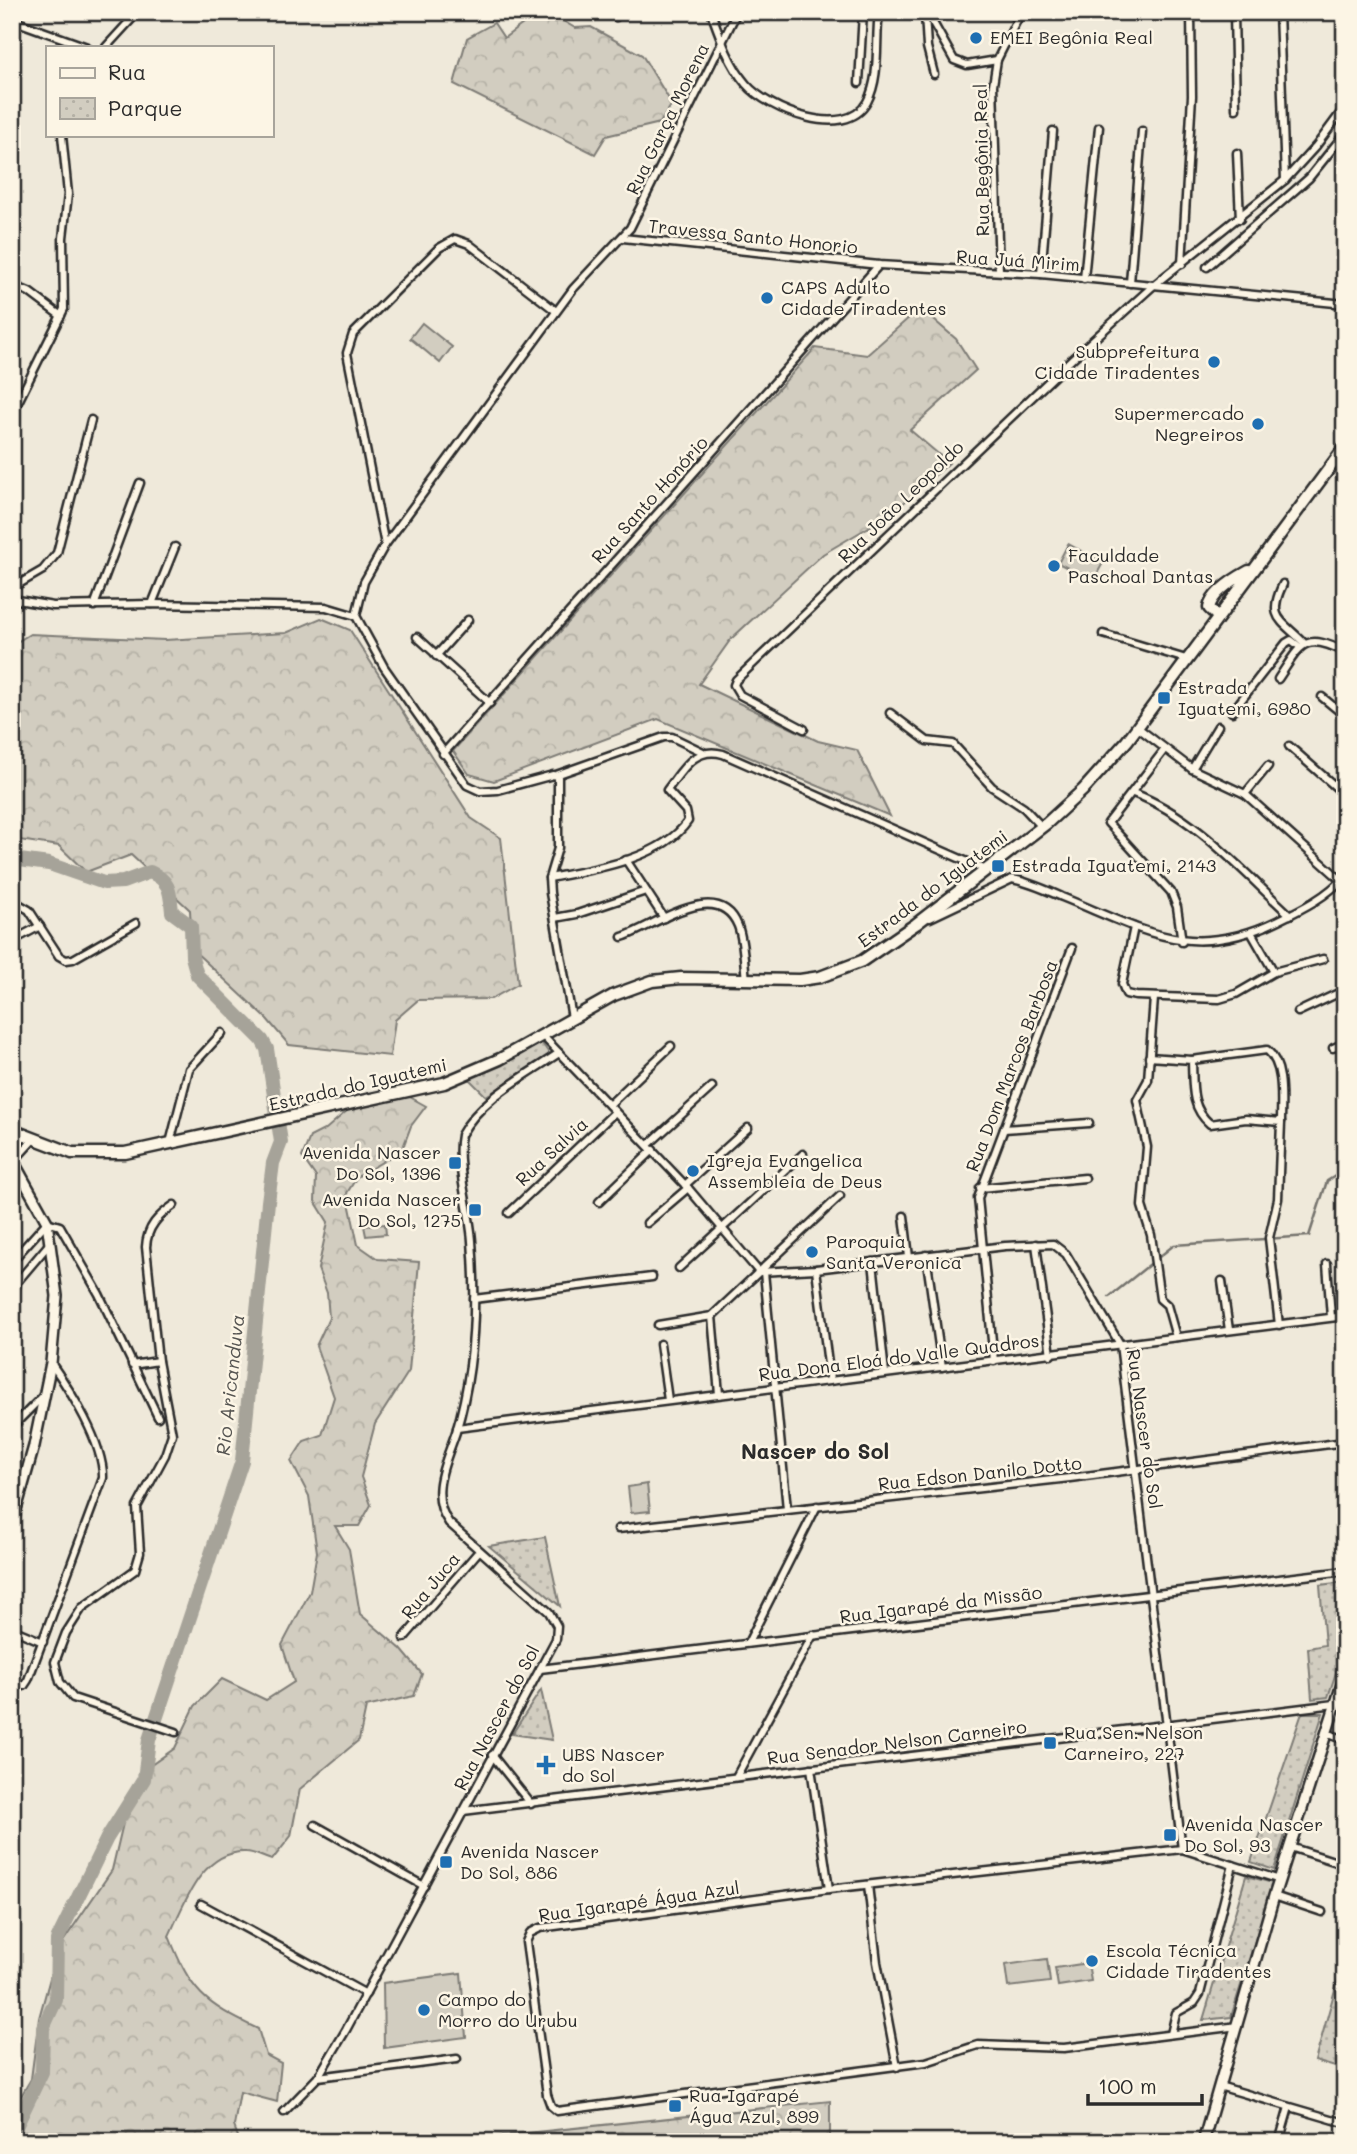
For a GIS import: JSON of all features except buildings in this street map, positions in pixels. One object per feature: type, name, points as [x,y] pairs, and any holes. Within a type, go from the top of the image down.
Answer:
[{"type":"main road","name":"Estrada do Iguatemi","points":[[17,1133],[86,1154],[125,1153],[444,1083],[500,1059],[623,991],[652,981],[681,978],[800,980],[835,972],[862,961],[916,924],[986,870],[1083,790],[1137,727],[1345,447]]},
{"type":"main road","points":[[12,1524],[45,1394],[51,1363],[57,1296],[47,1222],[13,1161]]},
{"type":"main road","points":[[1203,2142],[1274,1896],[1345,1675]]},
{"type":"street","points":[[107,46],[138,12]]},
{"type":"street","points":[[711,12],[737,73],[764,100],[782,109],[827,121],[844,121],[857,115],[871,94],[879,12]]},
{"type":"street","name":"Rua Garça Morena","points":[[623,237],[737,12]]},
{"type":"street","points":[[859,83],[863,12]]},
{"type":"street","points":[[926,12],[954,60],[967,65],[997,60]]},
{"type":"street","points":[[926,12],[928,47],[934,74]]},
{"type":"street","name":"Rua Begônia Real","points":[[999,271],[992,106],[997,60],[1021,12]]},
{"type":"street","points":[[1182,264],[1192,96],[1191,12]]},
{"type":"street","points":[[1234,12],[1236,109]]},
{"type":"street","points":[[1279,12],[1285,180]]},
{"type":"street","points":[[12,20],[85,46]]},
{"type":"street","points":[[1154,285],[1240,219],[1285,180],[1345,107]]},
{"type":"street","points":[[1084,279],[1099,127]]},
{"type":"street","points":[[1041,274],[1053,131]]},
{"type":"street","points":[[1130,283],[1142,131]]},
{"type":"street","points":[[1206,267],[1309,178],[1345,133]]},
{"type":"street","points":[[12,414],[61,316],[68,194],[62,136]]},
{"type":"street","points":[[1237,153],[1240,219]]},
{"type":"street","points":[[1297,167],[1309,178]]},
{"type":"street","points":[[623,237],[589,269],[556,311],[385,545],[364,583],[356,616],[384,667],[467,785],[486,791],[556,775],[664,737],[672,737],[703,752],[723,754],[986,870]]},
{"type":"street","name":"Travessa Santo Honorio","points":[[623,237],[879,265]]},
{"type":"street","points":[[385,545],[347,353],[353,334],[439,248],[455,239],[469,244],[556,311]]},
{"type":"street","name":"Rua Juá Mirim","points":[[879,265],[1041,274],[1345,304]]},
{"type":"street","name":"Rua Santo Honório","points":[[443,754],[879,265]]},
{"type":"street","points":[[12,285],[29,292],[61,316]]},
{"type":"street","name":"Rua João Leopoldo","points":[[804,729],[740,695],[734,685],[736,680],[968,456],[1154,285]]},
{"type":"street","points":[[12,588],[43,570],[57,553],[91,420]]},
{"type":"street","points":[[94,606],[140,483]]},
{"type":"street","points":[[152,604],[175,547]]},
{"type":"street","points":[[1283,584],[1275,600],[1276,614],[1302,645]]},
{"type":"street","points":[[12,599],[53,606],[152,604],[326,607],[356,616]]},
{"type":"street","points":[[436,656],[468,620]]},
{"type":"street","points":[[1103,634],[1186,659]]},
{"type":"street","points":[[417,637],[490,704]]},
{"type":"street","points":[[1232,712],[1286,643],[1291,640],[1302,645]]},
{"type":"street","points":[[1278,679],[1302,645],[1312,640],[1324,641],[1345,652]]},
{"type":"street","points":[[1322,697],[1345,716]]},
{"type":"street","points":[[890,713],[927,741],[953,744],[992,788],[1024,808],[1041,827]]},
{"type":"street","points":[[1192,769],[1218,726]]},
{"type":"street","points":[[916,924],[1012,879],[1134,928],[1182,942],[1213,941],[1251,932],[1290,915],[1343,878],[1245,794],[1192,769],[1137,727]]},
{"type":"street","points":[[1289,746],[1345,795]]},
{"type":"street","points":[[1165,750],[1133,793],[1110,818],[1109,825],[1158,874],[1171,892],[1177,907],[1182,942]]},
{"type":"street","points":[[549,878],[603,868],[679,834],[688,821],[685,811],[667,790],[686,766],[703,752]]},
{"type":"street","points":[[1245,794],[1268,766]]},
{"type":"street","points":[[556,775],[558,848],[549,878],[572,1018]]},
{"type":"street","points":[[1133,793],[1167,807],[1194,827],[1290,915]]},
{"type":"street","points":[[626,860],[664,918]]},
{"type":"street","points":[[555,918],[577,914],[646,891]]},
{"type":"street","points":[[12,900],[29,910],[59,956],[70,960],[135,923]]},
{"type":"street","points":[[622,937],[642,931],[664,918],[698,905],[716,906],[735,920],[741,936],[746,981]]},
{"type":"street","points":[[12,941],[40,926]]},
{"type":"street","points":[[1134,928],[1122,988],[1126,994],[1197,1000],[1228,997],[1274,972],[1323,960]]},
{"type":"street","points":[[1251,932],[1274,972]]},
{"type":"street","name":"Rua Dom Marcos Barbosa","points":[[994,1361],[981,1248],[980,1188],[1072,948]]},
{"type":"street","points":[[1298,1012],[1345,990]]},
{"type":"street","points":[[1154,998],[1148,1080],[1137,1100],[1147,1147],[1142,1206],[1151,1235],[1160,1299],[1167,1305],[1176,1337]]},
{"type":"street","points":[[170,1143],[189,1069],[222,1033]]},
{"type":"street","points":[[542,1035],[687,1186],[761,1272],[787,1509]]},
{"type":"street","points":[[1333,1048],[1345,1043]]},
{"type":"street","points":[[609,1105],[671,1046]]},
{"type":"street","points":[[1149,1057],[1192,1060],[1267,1049],[1271,1054],[1281,1081],[1278,1199],[1269,1238],[1279,1325]]},
{"type":"street","name":"Rua Nascer do Sol","points":[[284,2112],[318,2077],[366,1994],[555,1639],[556,1622],[549,1612],[449,1523],[439,1506],[440,1482],[457,1428],[470,1359],[474,1299],[472,1241],[461,1135],[476,1115],[559,1054]]},
{"type":"street","points":[[1192,1060],[1195,1105],[1199,1114],[1210,1124],[1246,1119],[1281,1122]]},
{"type":"street","points":[[599,1202],[712,1087]]},
{"type":"street","name":"Rua Salvia","points":[[509,1213],[615,1112]]},
{"type":"street","points":[[1004,1129],[1089,1123]]},
{"type":"street","points":[[647,1223],[748,1128]]},
{"type":"street","points":[[12,1145],[17,1133]]},
{"type":"street","points":[[13,1161],[33,1140]]},
{"type":"street","points":[[679,1268],[803,1154]]},
{"type":"street","points":[[980,1188],[1085,1178]]},
{"type":"street","points":[[657,1325],[712,1316],[841,1196]]},
{"type":"street","points":[[174,1205],[163,1213],[147,1235],[158,1361],[172,1434],[165,1455],[137,1507],[139,1561],[126,1579],[82,1608],[66,1633],[55,1662],[60,1682],[73,1698],[176,1732]]},
{"type":"street","points":[[904,1216],[909,1257]]},
{"type":"street","points":[[12,1261],[47,1222],[60,1226],[67,1234],[158,1417]]},
{"type":"street","points":[[12,1304],[17,1282],[50,1243]]},
{"type":"street","points":[[1036,1244],[1051,1354]]},
{"type":"street","name":"Rua Nascer do Sol","points":[[761,1272],[816,1269],[981,1248],[1036,1244],[1057,1246],[1066,1254],[1120,1344],[1182,1849]]},
{"type":"street","points":[[926,1255],[942,1367]]},
{"type":"street","points":[[873,1262],[885,1374]]},
{"type":"street","points":[[1327,1264],[1331,1317]]},
{"type":"street","points":[[816,1269],[830,1380]]},
{"type":"street","points":[[474,1299],[652,1277]]},
{"type":"street","points":[[1222,1281],[1229,1330]]},
{"type":"street","points":[[712,1316],[719,1394]]},
{"type":"street","name":"Rua Dona Eloá do Valle Quadros","points":[[457,1428],[1345,1316]]},
{"type":"street","points":[[660,1344],[668,1400]]},
{"type":"street","points":[[132,1365],[158,1361]]},
{"type":"street","points":[[12,1687],[26,1684],[102,1484],[103,1472],[75,1400],[51,1363]]},
{"type":"street","points":[[12,1427],[45,1394]]},
{"type":"street","name":"Rua Edson Danilo Dotto","points":[[618,1529],[1135,1470],[1345,1442]]},
{"type":"street","points":[[748,1643],[817,1506]]},
{"type":"street","name":"Rua Juca","points":[[404,1638],[479,1551]]},
{"type":"street","name":"Rua Igarapé da Missão","points":[[540,1669],[1345,1571]]},
{"type":"street","points":[[12,1629],[43,1642]]},
{"type":"street","points":[[736,1777],[813,1635]]},
{"type":"street","name":"Rua Senador Nelson Carneiro","points":[[463,1811],[1335,1704]]},
{"type":"street","points":[[1326,1734],[1345,1740]]},
{"type":"street","points":[[492,1755],[531,1804]]},
{"type":"street","points":[[811,1768],[829,1889]]},
{"type":"street","points":[[315,1825],[424,1886]]},
{"type":"street","points":[[1290,1847],[1343,1864]]},
{"type":"street","name":"Rua Igarapé Água Azul","points":[[1238,2026],[1064,2048],[978,2045],[962,2048],[943,2058],[897,2067],[561,2111],[549,2102],[526,1942],[530,1933],[540,1928],[829,1889],[1182,1849],[1280,1880]]},
{"type":"street","points":[[1171,2034],[1176,2013],[1194,2003],[1200,1994],[1233,1865]]},
{"type":"street","points":[[868,1885],[877,1962],[897,2067]]},
{"type":"street","points":[[1274,1896],[1322,1912]]},
{"type":"street","points":[[201,1904],[366,1994]]},
{"type":"street","points":[[318,2077],[457,2059]]},
{"type":"street","points":[[1219,2086],[1345,2123]]},
{"type":"street","points":[[1279,2142],[1289,2107]]},
{"type":"green space","points":[[539,12],[548,12],[575,28],[591,27],[642,55],[672,104],[660,123],[606,136],[595,154],[454,84],[467,38],[494,23],[504,38]]},
{"type":"green space","points":[[920,308],[956,339],[976,370],[910,430],[949,463],[891,514],[823,554],[731,639],[699,684],[818,741],[857,750],[890,816],[658,719],[494,781],[469,774],[453,751],[815,348],[867,355]]},
{"type":"green space","points":[[422,323],[452,347],[440,363],[410,338]]},
{"type":"green space","points":[[1068,544],[1103,563],[1093,581],[1058,563]]},
{"type":"green space","points":[[321,618],[350,630],[471,818],[501,838],[518,984],[491,999],[418,1000],[395,1020],[390,1056],[289,1045],[267,1019],[192,949],[190,910],[131,855],[86,872],[59,846],[12,839],[12,645],[30,634],[165,640],[286,633]]},
{"type":"green space","points":[[539,1039],[551,1056],[486,1096],[467,1077]]},
{"type":"green space","points":[[408,1096],[426,1106],[411,1126],[402,1150],[357,1177],[347,1193],[358,1245],[378,1259],[419,1262],[409,1371],[375,1424],[361,1477],[371,1505],[359,1526],[335,1526],[349,1549],[360,1614],[401,1649],[422,1674],[414,1696],[366,1707],[359,1740],[300,1789],[291,1836],[272,1860],[246,1852],[231,1854],[218,1860],[206,1869],[197,1881],[169,1936],[184,1970],[201,1994],[224,2011],[258,2029],[266,2055],[281,2063],[277,2102],[240,2092],[234,2126],[240,2142],[12,2142],[12,2111],[31,2079],[39,2018],[58,1949],[112,1870],[124,1819],[147,1768],[175,1748],[195,1706],[222,1679],[266,1700],[294,1682],[282,1645],[310,1592],[317,1552],[309,1496],[291,1461],[304,1441],[322,1435],[334,1397],[316,1346],[329,1318],[327,1293],[318,1269],[328,1222],[315,1201],[316,1177],[302,1157],[310,1137],[326,1129],[349,1109]]},
{"type":"green space","points":[[385,1224],[386,1234],[366,1236],[364,1226]]},
{"type":"green space","points":[[647,1484],[650,1511],[631,1513],[628,1487]]},
{"type":"green space","points":[[545,1537],[560,1606],[489,1546]]},
{"type":"green space","points":[[1345,1582],[1345,1645],[1328,1697],[1312,1699],[1308,1648],[1325,1645],[1320,1585]]},
{"type":"green space","points":[[541,1690],[552,1740],[512,1734]]},
{"type":"green space","points":[[1302,1713],[1323,1713],[1274,1870],[1251,1862]]},
{"type":"green space","points":[[1246,1876],[1273,1883],[1231,2017],[1203,2020]]},
{"type":"green space","points":[[1345,1954],[1345,2070],[1315,2061]]},
{"type":"green space","points":[[1047,1959],[1050,1982],[1008,1987],[1005,1965]]},
{"type":"green space","points":[[1088,1963],[1091,1981],[1058,1986],[1055,1968]]},
{"type":"green space","name":"Campo do Morro do Urubu","points":[[461,1973],[466,2037],[384,2048],[383,1983]]},
{"type":"green space","points":[[830,2101],[830,2142],[442,2142]]},
{"type":"waterway","name":"Rio Aricanduva","points":[[12,859],[49,864],[104,883],[123,882],[150,872],[162,879],[170,893],[172,912],[191,926],[192,957],[197,975],[262,1040],[267,1049],[281,1142],[273,1163],[268,1202],[242,1461],[149,1740],[144,1779],[107,1838],[57,1940],[56,2000],[43,2028],[42,2072],[12,2135]]},
{"type":"waterway","points":[[1109,1297],[1174,1245],[1309,1236],[1327,1181],[1345,1170]]},
{"type":"place","name":"EMEI Begônia Real","points":[[976,38]]},
{"type":"place","name":"CAPS Adulto Cidade Tiradentes","points":[[767,298]]},
{"type":"place","name":"Subprefeitura Cidade Tiradentes","points":[[1214,362]]},
{"type":"place","name":"Supermercado Negreiros","points":[[1258,424]]},
{"type":"place","name":"Faculdade Paschoal Dantas","points":[[1054,566]]},
{"type":"place","name":"Estrada Iguatemi, 6980","points":[[1164,698]]},
{"type":"place","name":"Estrada Iguatemi, 2143","points":[[998,866]]},
{"type":"place","name":"Avenida Nascer Do Sol, 1396","points":[[455,1163]]},
{"type":"place","name":"Igreja Evangelica Assembleia de Deus","points":[[693,1171]]},
{"type":"place","name":"Avenida Nascer Do Sol, 1275","points":[[475,1210]]},
{"type":"place","name":"Paroquia Santa Veronica","points":[[812,1252]]},
{"type":"place","name":"Rua Sen. Nelson Carneiro, 227","points":[[1050,1743]]},
{"type":"place","name":"UBS Nascer do Sol","points":[[546,1765]]},
{"type":"place","name":"Avenida Nascer Do Sol, 93","points":[[1170,1835]]},
{"type":"place","name":"Avenida Nascer Do Sol, 886","points":[[446,1862]]},
{"type":"place","name":"Escola Técnica Cidade Tiradentes","points":[[1092,1961]]},
{"type":"place","name":"Campo do Morro do Urubu","points":[[424,2010]]},
{"type":"place","name":"Rua Igarapé Água Azul, 899","points":[[675,2106]]},
{"type":"district","name":"Nascer do Sol","points":[[815,1452]]}]
